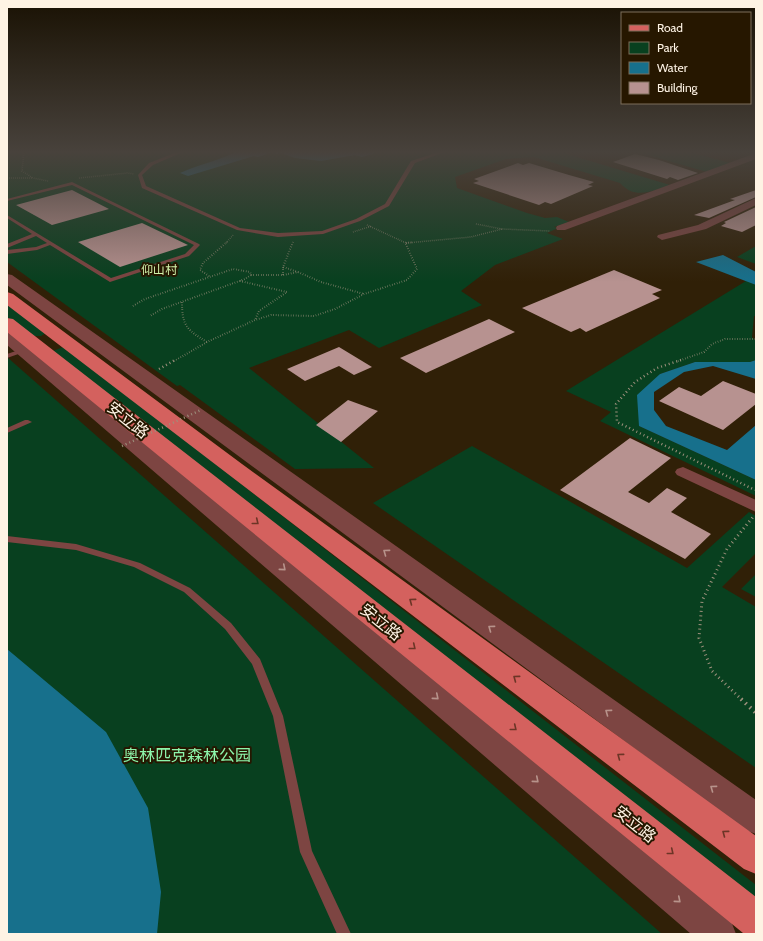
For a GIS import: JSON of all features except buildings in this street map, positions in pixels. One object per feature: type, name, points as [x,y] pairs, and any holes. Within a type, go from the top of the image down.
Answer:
[{"type":"main road","name":"安立路","points":[[7,297],[240,474],[756,857]]},
{"type":"main road","name":"安立路","points":[[7,323],[756,920]]},
{"type":"street","points":[[561,228],[651,195]]},
{"type":"street","points":[[662,237],[702,227],[756,201]]},
{"type":"street","points":[[7,278],[84,328],[756,819]]},
{"type":"street","name":"安立路","points":[[13,347],[718,934]]},
{"type":"street","points":[[684,472],[756,507]]},
{"type":"lane","points":[[7,200],[26,195]]},
{"type":"lane","points":[[7,216],[110,280],[187,255],[197,245],[96,195]]},
{"type":"lane","points":[[161,195],[239,230],[278,235],[323,232],[355,221],[386,205],[393,195]]},
{"type":"lane","points":[[7,246],[37,234]]},
{"type":"lane","points":[[7,252],[36,248],[51,244]]},
{"type":"lane","points":[[7,431],[28,422]]},
{"type":"lane","points":[[7,539],[76,547],[137,565],[187,590],[228,626],[256,662],[278,716],[306,852],[344,934]]},
{"type":"path","points":[[355,221],[374,227],[406,243],[471,237],[502,229]]},
{"type":"path","points":[[476,224],[502,229],[555,231],[561,228]]},
{"type":"path","points":[[209,276],[200,270],[203,263],[223,247],[239,230]]},
{"type":"path","points":[[283,275],[283,267],[294,240],[289,234]]},
{"type":"path","points":[[159,369],[207,342],[271,314],[314,316],[335,309],[364,294],[407,280],[417,269],[406,243]]},
{"type":"path","points":[[283,267],[321,282],[364,294]]},
{"type":"path","points":[[133,306],[145,299],[233,269],[250,272],[251,275]]},
{"type":"path","points":[[150,316],[162,309],[240,281],[251,275],[283,275],[298,272]]},
{"type":"path","points":[[240,281],[287,292],[259,311],[255,320]]},
{"type":"path","points":[[182,302],[182,316],[184,325],[194,334],[207,342]]},
{"type":"path","points":[[756,339],[725,339],[712,344],[704,352],[657,368],[635,382],[616,404],[617,422],[756,491]]},
{"type":"path","points":[[122,446],[201,410]]},
{"type":"path","points":[[756,513],[727,548],[702,601],[699,638],[712,671],[756,713]]},
{"type":"green space","points":[[7,195],[476,195],[527,213],[545,218],[557,217],[569,222],[554,227],[558,228],[547,233],[563,239],[495,265],[461,291],[482,305],[379,348],[349,330],[249,368],[374,468],[295,469],[180,385],[177,386],[7,262]]},
{"type":"green space","points":[[756,246],[756,264],[737,257]]},
{"type":"green space","points":[[746,281],[756,285],[756,316],[754,316],[752,337],[756,341],[756,360],[750,362],[695,362],[660,374],[639,426],[756,480],[756,496],[600,421],[611,412],[566,391]]},
{"type":"green space","points":[[7,300],[46,333],[41,336],[31,336],[7,317]]},
{"type":"green space","points":[[63,347],[68,349],[756,885],[756,918],[53,351]]},
{"type":"green space","name":"奥林匹克森林公园","points":[[7,357],[662,934],[7,934]]},
{"type":"green space","points":[[472,446],[687,568],[749,512],[756,516],[756,553],[722,587],[756,607],[756,768],[373,503]]},
{"type":"green space","points":[[756,574],[756,597],[741,589]]},
{"type":"water","points":[[723,255],[756,272],[756,285],[696,262]]},
{"type":"water","points":[[756,360],[756,379],[713,366],[684,372],[654,392],[654,410],[666,426],[727,450],[756,425],[756,480],[639,426],[637,395],[660,374],[695,362],[750,362]]},
{"type":"water","points":[[7,649],[106,732],[148,808],[161,892],[157,934],[7,934]]},
{"type":"district","name":"仰山村","points":[[159,269]]}]
